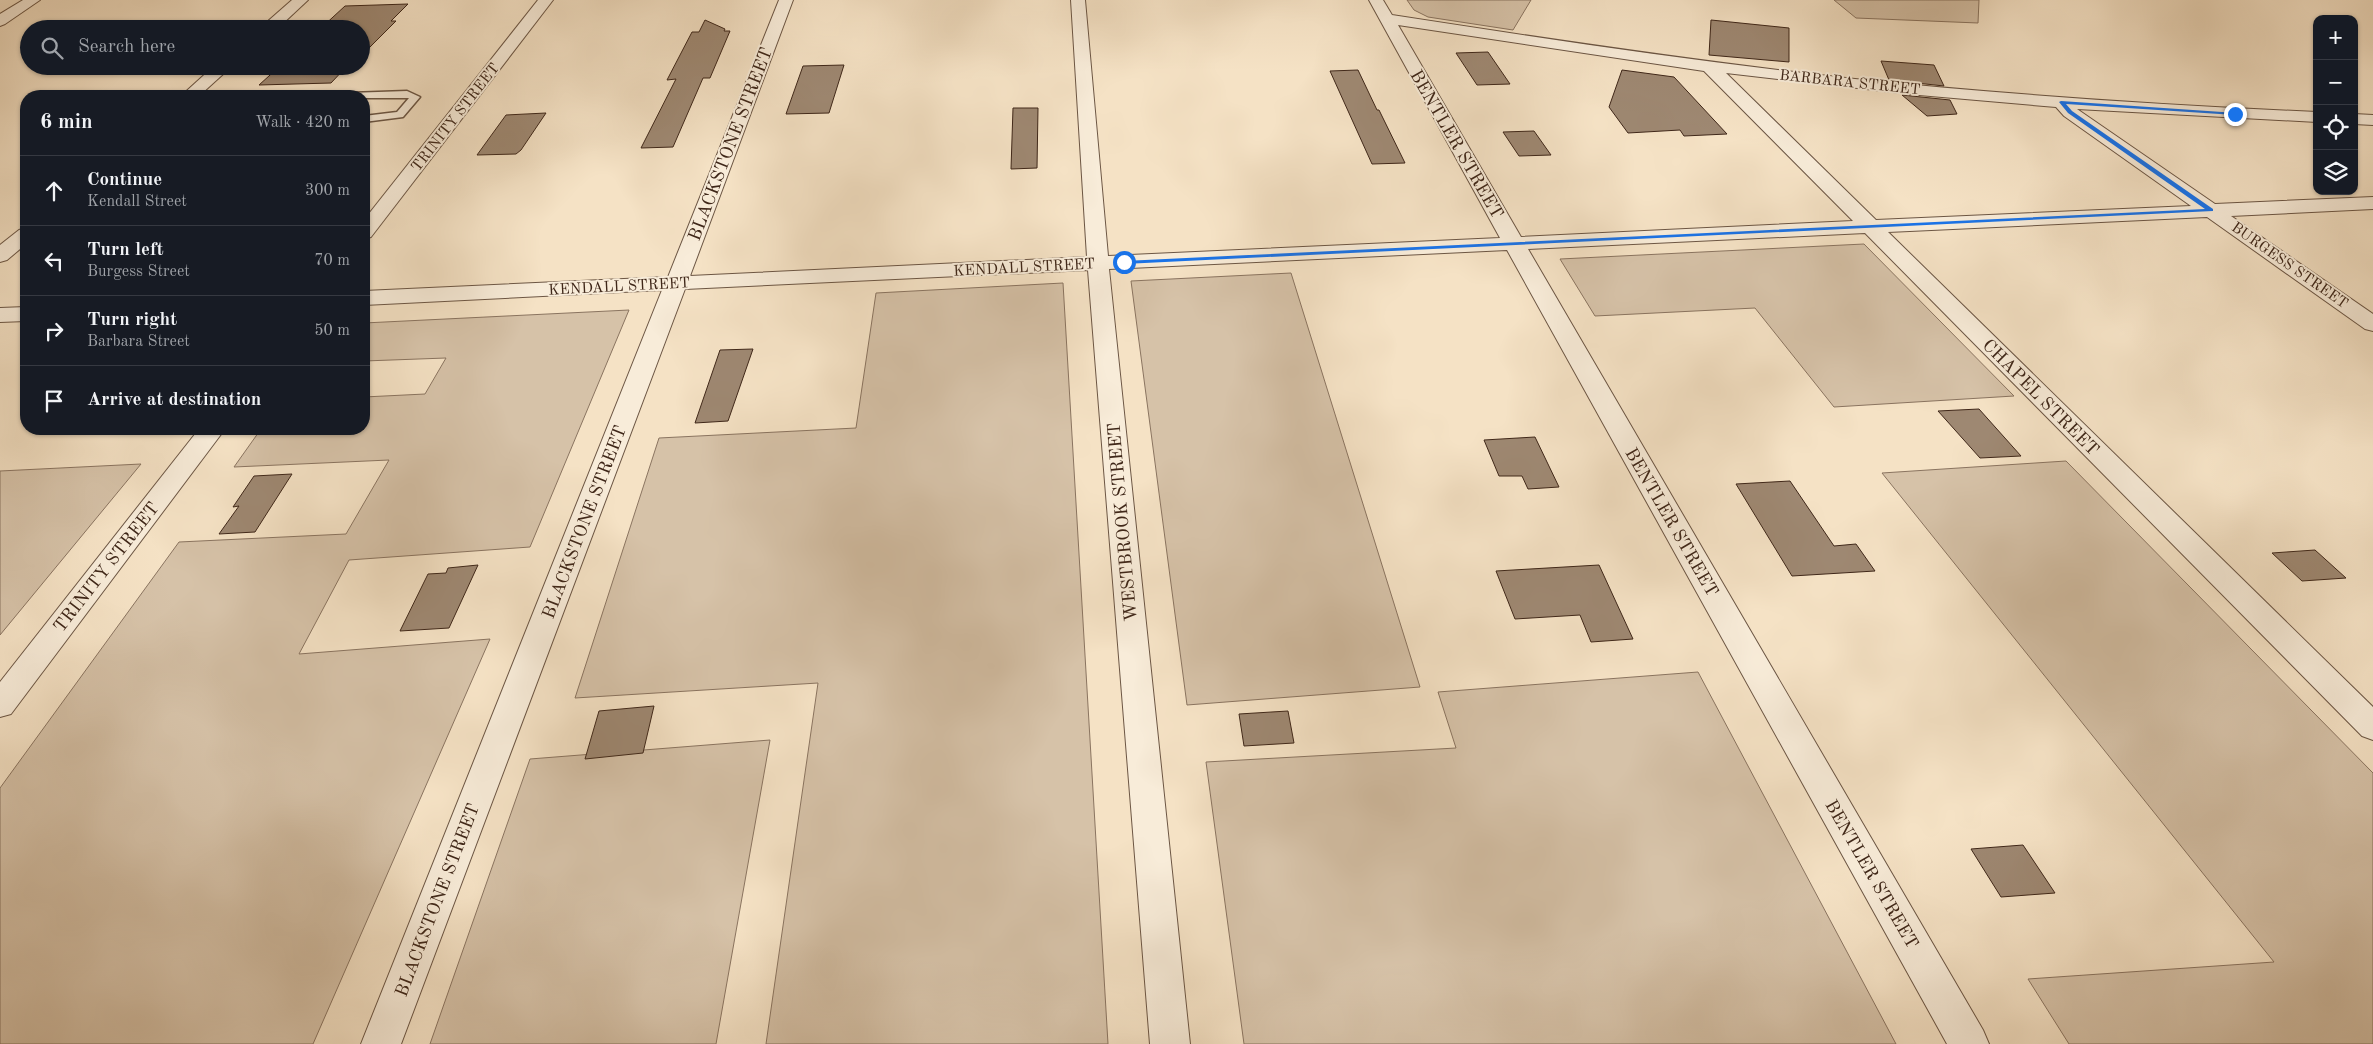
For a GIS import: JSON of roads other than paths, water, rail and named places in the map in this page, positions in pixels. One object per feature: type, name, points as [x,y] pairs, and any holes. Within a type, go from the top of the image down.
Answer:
[{"type":"street","points":[[4,16],[33,0]]},
{"type":"street","points":[[278,20],[301,0]]},
{"type":"street","name":"TRINITY STREET","points":[[370,225],[546,0]]},
{"type":"street","name":"BLACKSTONE STREET","points":[[381,1044],[786,0]]},
{"type":"street","name":"WESTBROOK STREET","points":[[1078,0],[1098,264],[1170,1044]]},
{"type":"street","name":"BARBARA STREET","points":[[1381,10],[1709,66],[1859,84],[2142,109],[2313,117]]},
{"type":"street","name":"BENTLER STREET","points":[[1381,10],[1968,1044]]},
{"type":"street","name":"CHAPEL STREET","points":[[1709,66],[2373,727]]},
{"type":"street","points":[[196,90],[214,75]]},
{"type":"street","name":"BURGESS STREET","points":[[2061,102],[2070,112],[2373,324]]},
{"type":"street","points":[[2358,119],[2373,120]]},
{"type":"street","name":"KENDALL STREET","points":[[370,298],[2373,202]]},
{"type":"street","points":[[0,256],[20,239]]},
{"type":"street","points":[[0,315],[20,314]]},
{"type":"street","name":"TRINITY STREET","points":[[0,705],[207,435]]},
{"type":"lane","points":[[370,95],[407,94],[415,97],[400,115],[370,118]]}]
